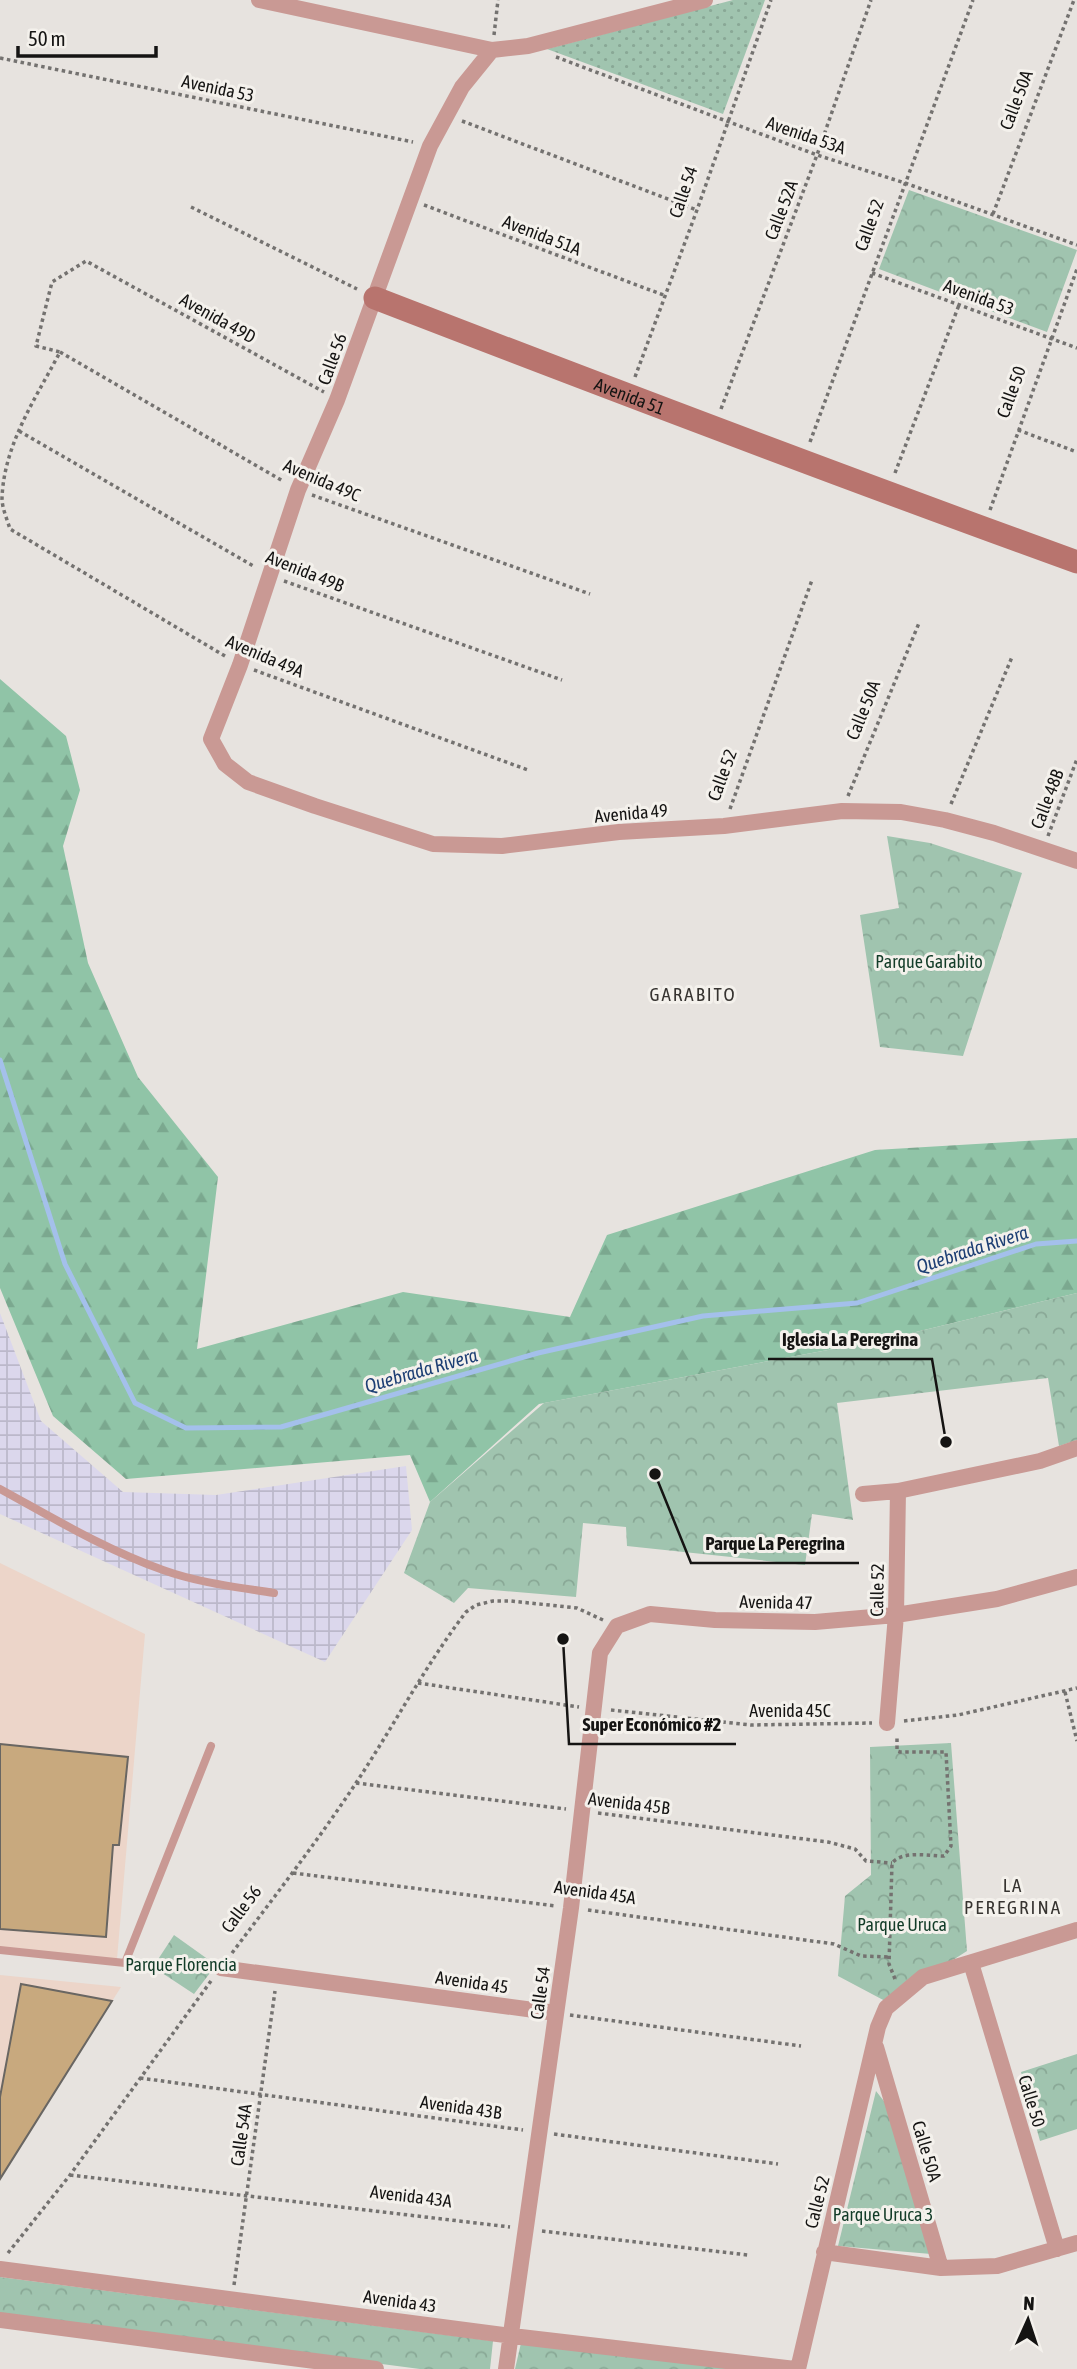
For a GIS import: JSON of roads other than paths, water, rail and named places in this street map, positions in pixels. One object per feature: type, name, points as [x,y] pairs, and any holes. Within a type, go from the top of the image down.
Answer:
[{"type":"street","points":[[259,0],[492,50],[528,46],[705,0]]},
{"type":"street","name":"Calle 56","points":[[211,739],[240,665],[299,490],[337,400],[430,146],[462,87],[492,50]]},
{"type":"street","name":"Avenida 51","points":[[375,298],[803,463],[1077,562]]},
{"type":"street","name":"Avenida 49","points":[[211,739],[225,764],[248,782],[433,844],[502,846],[619,832],[724,826],[842,811],[901,812],[945,820],[1043,848],[1077,862]]},
{"type":"street","points":[[863,1494],[898,1491],[1040,1461],[1077,1448]]},
{"type":"street","name":"Calle 52","points":[[892,1722],[898,1491]]},
{"type":"street","name":"Avenida 47","points":[[617,1626],[650,1614],[715,1620],[815,1622],[896,1615],[997,1599],[1077,1577]]},
{"type":"street","name":"Calle 54","points":[[506,2369],[571,1908],[600,1653],[617,1626]]},
{"type":"street","points":[[875,2045],[878,2027],[886,2008],[923,1977],[1077,1930]]},
{"type":"street","name":"Calle 50","points":[[971,1963],[1057,2249]]},
{"type":"street","name":"Avenida 45","points":[[221,1968],[556,2013]]},
{"type":"street","name":"Calle 52","points":[[796,2369],[875,2045]]},
{"type":"street","name":"Calle 50A","points":[[875,2045],[941,2268]]},
{"type":"street","points":[[824,2252],[941,2268],[997,2266],[1077,2243]]},
{"type":"street","name":"Avenida 43","points":[[0,2269],[512,2336],[796,2369]]},
{"type":"street","points":[[0,2320],[376,2369]]},
{"type":"lane","points":[[0,1489],[95,1540],[163,1570],[195,1579],[274,1593]]},
{"type":"lane","points":[[0,1950],[125,1963],[211,1746]]},
{"type":"waterway","name":"Quebrada Rivera","points":[[0,1060],[65,1264],[135,1403],[186,1428],[281,1427],[538,1353],[703,1316],[857,1303],[1036,1244],[1077,1241]]},
{"type":"place","name":"Iglesia La Peregrina","points":[[946,1442]]},
{"type":"place","name":"Parque La Peregrina","points":[[655,1474]]},
{"type":"place","name":"Super Económico #2","points":[[563,1639]]},
{"type":"district","name":"GARABITO","points":[[693,994]]},
{"type":"district","name":"LA PEREGRINA","points":[[1013,1896]]},
{"type":"park label","name":"Parque Garabito","points":[[929,961]]},
{"type":"park label","name":"Parque Uruca","points":[[902,1924]]},
{"type":"park label","name":"Parque Florencia","points":[[181,1964]]},
{"type":"park label","name":"Parque Uruca 3","points":[[883,2214]]}]
